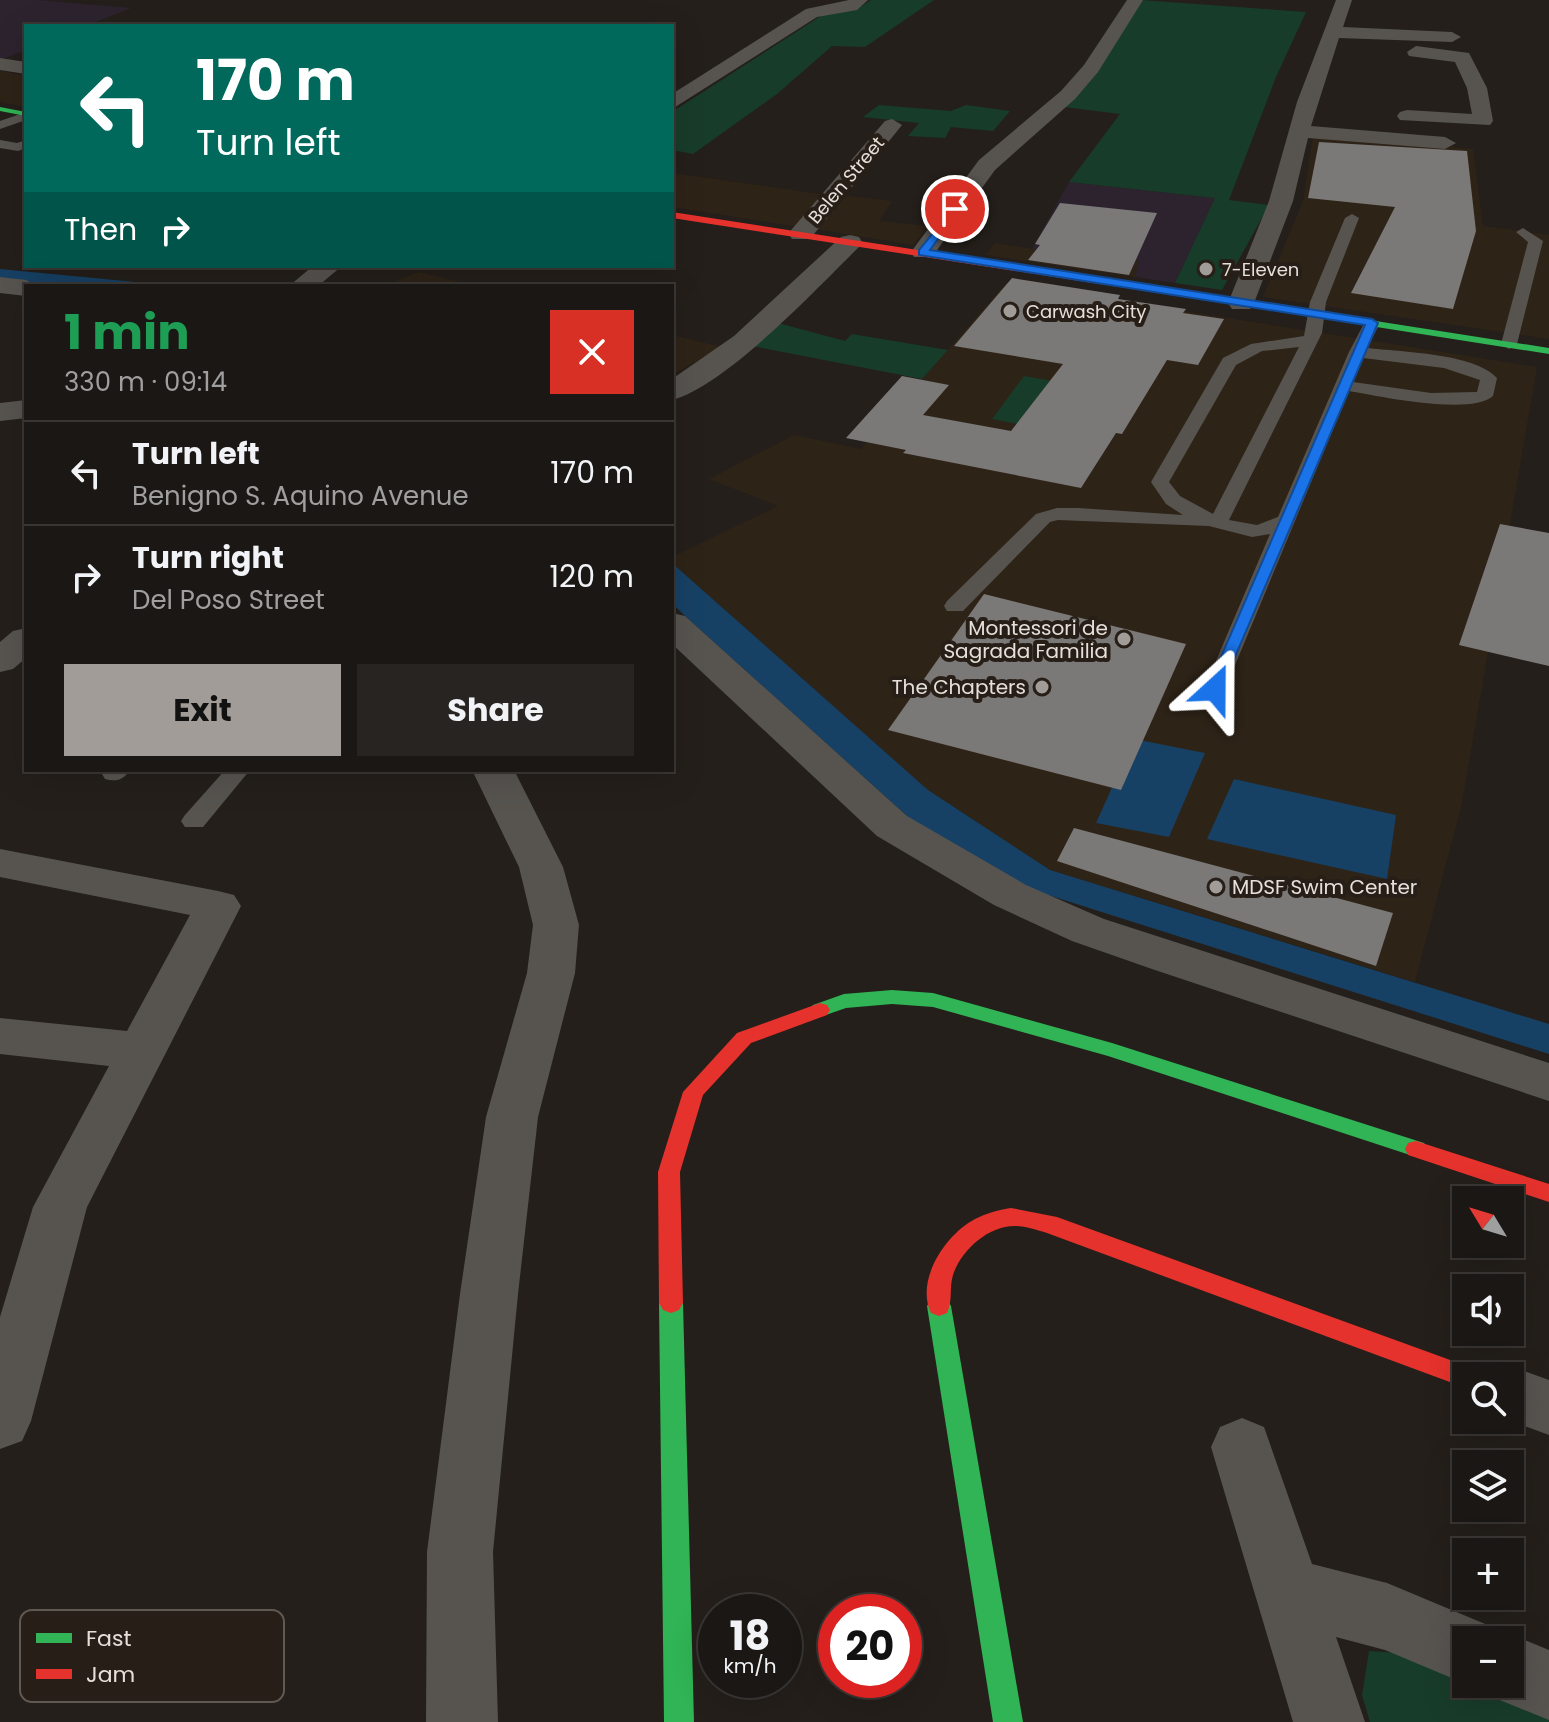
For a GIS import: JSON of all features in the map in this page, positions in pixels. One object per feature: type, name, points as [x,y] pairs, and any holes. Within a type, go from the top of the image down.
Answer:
[{"type":"street","points":[[674,102],[812,13],[851,6],[860,0]]},
{"type":"street","points":[[923,252],[987,165],[1068,95],[1091,68],[1135,0]]},
{"type":"street","points":[[1241,303],[1281,201],[1299,131],[1344,0]]},
{"type":"street","points":[[1332,32],[1416,52],[1462,57],[1477,88],[1483,121],[1408,108],[1403,140]]},
{"type":"street","points":[[1416,52],[1470,37]]},
{"type":"street","points":[[0,64],[24,68]]},
{"type":"street","name":"Belen Street","points":[[801,234],[892,125]]},
{"type":"street","points":[[1299,131],[1445,143]]},
{"type":"street","points":[[674,215],[1549,351]]},
{"type":"street","points":[[674,390],[702,374],[753,335],[850,242]]},
{"type":"street","points":[[305,284],[326,268]]},
{"type":"street","points":[[0,285],[24,288]]},
{"type":"street","points":[[0,412],[24,409]]},
{"type":"street","points":[[674,626],[892,826],[1010,895],[1088,930],[1549,1082]]},
{"type":"street","points":[[0,661],[24,641]]},
{"type":"street","points":[[462,1722],[460,1552],[489,1294],[512,1117],[551,973],[556,925],[541,867],[494,772]]},
{"type":"street","points":[[0,863],[218,906],[60,1207],[16,1304],[0,1421]]},
{"type":"street","points":[[679,1722],[669,1172],[693,1092],[744,1038],[844,1001],[892,997],[933,1000],[1112,1050],[1549,1193]]},
{"type":"street","points":[[0,1036],[141,1051]]},
{"type":"street","points":[[1008,1722],[936,1290],[948,1257],[966,1236],[987,1223],[1013,1217],[1049,1224],[1452,1372]]},
{"type":"street","points":[[1524,1398],[1549,1408]]},
{"type":"street","points":[[1242,1447],[1329,1722]]},
{"type":"street","points":[[1288,1591],[1387,1617],[1452,1644]]},
{"type":"street","points":[[1524,1675],[1549,1685]]},
{"type":"lane","points":[[11,120],[24,136]]},
{"type":"lane","points":[[0,144],[18,147],[24,145]]},
{"type":"lane","points":[[1218,523],[1310,341],[1318,302],[1352,218]]},
{"type":"lane","points":[[1509,344],[1536,241],[1523,232]]},
{"type":"lane","points":[[1215,689],[1372,323]]},
{"type":"lane","points":[[1288,520],[1265,530],[1249,531],[1218,523],[1172,502],[1161,490],[1160,482],[1229,362],[1240,351],[1310,341]]},
{"type":"lane","points":[[1343,385],[1437,399],[1465,400],[1484,396],[1489,378],[1463,367],[1357,352]]},
{"type":"lane","points":[[955,606],[1043,518],[1078,514],[1218,523]]},
{"type":"lane","points":[[194,821],[236,772]]},
{"type":"shaded area","points":[[0,0],[131,8],[96,22],[100,23],[98,24],[24,24],[24,51],[0,60]]},
{"type":"shaded area","points":[[0,71],[24,76],[24,107],[0,102]]},
{"type":"shaded area","points":[[1313,136],[1473,149],[1483,226],[1549,235],[1549,339],[1263,297],[1303,201]]},
{"type":"shaded area","points":[[674,173],[827,195],[799,227],[674,207]]},
{"type":"shaded area","points":[[1069,182],[1215,198],[1175,283],[1135,277],[1139,260],[1032,249]]},
{"type":"shaded area","points":[[841,195],[892,201],[879,221],[928,226],[913,245],[810,228]]},
{"type":"shaded area","points":[[995,243],[1140,260],[1135,277],[986,255]]},
{"type":"shaded area","points":[[419,272],[469,284],[389,284]]},
{"type":"shaded area","name":"Montessori de Sagrada Familia","points":[[1006,283],[1537,367],[1462,803],[1415,982],[1050,870],[928,790],[674,565],[674,556],[778,506],[709,479],[794,435],[861,449]]},
{"type":"shaded area","points":[[674,335],[722,347],[674,374]]},
{"type":"green space","points":[[871,0],[934,0],[865,47],[832,46],[777,94],[693,154],[674,150],[674,111],[827,12],[856,10]]},
{"type":"green space","points":[[1141,0],[1306,12],[1276,77],[1229,200],[1269,205],[1222,290],[1175,283],[1215,198],[1069,182],[1120,114],[1064,107]]},
{"type":"green space","points":[[879,105],[951,111],[966,105],[1010,111],[993,131],[951,127],[945,138],[908,136],[919,123],[863,117]]},
{"type":"green space","points":[[778,323],[845,341],[852,334],[948,350],[922,379],[752,346]]},
{"type":"green space","points":[[1024,376],[1075,385],[1044,429],[992,419]]},
{"type":"green space","points":[[1369,1651],[1398,1653],[1452,1676],[1452,1698],[1503,1698],[1549,1718],[1549,1722],[1370,1722],[1362,1695]]},
{"type":"water","points":[[0,269],[151,284],[46,284],[0,279]]},
{"type":"water","points":[[674,565],[928,790],[1050,870],[1549,1024],[1549,1054],[1026,888],[917,825],[674,605]]},
{"type":"water","points":[[1134,739],[1205,753],[1169,837],[1096,823]]},
{"type":"water","points":[[1234,779],[1396,815],[1387,879],[1207,839]]},
{"type":"building","points":[[1319,142],[1467,151],[1476,231],[1453,309],[1351,293],[1395,207],[1308,198]]},
{"type":"building","points":[[1060,203],[1157,213],[1129,275],[1028,260],[1040,245],[1035,244]]},
{"type":"building","points":[[1012,278],[1120,295],[1118,299],[1186,309],[1183,313],[1224,319],[1198,365],[1167,360],[1122,434],[1116,433],[1081,488],[903,453],[906,450],[846,438],[902,376],[949,385],[923,415],[1011,431],[1063,364],[954,346]]},
{"type":"building","points":[[1500,524],[1549,533],[1549,666],[1459,645]]},
{"type":"building","name":"The Chapters","points":[[984,594],[1186,644],[1121,790],[888,730]]},
{"type":"building","name":"MDSF Swim Center","points":[[1074,828],[1393,913],[1376,966],[1057,861]]},
{"type":"traffic: fast","points":[[0,109],[24,114]]},
{"type":"traffic: fast","points":[[1119,284],[1549,351]]},
{"type":"traffic: fast","points":[[820,1010],[844,1001],[892,997],[933,1000],[1112,1050],[1416,1149]]},
{"type":"traffic: fast","points":[[671,1303],[679,1722]]},
{"type":"traffic: fast","points":[[939,1306],[1008,1722]]},
{"type":"traffic: jam","points":[[674,215],[1119,284]]},
{"type":"traffic: jam","points":[[671,1303],[669,1172],[693,1092],[744,1038],[820,1010]]},
{"type":"traffic: jam","points":[[1416,1149],[1549,1193]]},
{"type":"traffic: jam","points":[[939,1306],[938,1291],[948,1261],[968,1235],[996,1220],[1021,1217],[1049,1224],[1452,1372]]},
{"type":"place","name":"7-Eleven","points":[[1206,269]]},
{"type":"place","name":"Carwash City","points":[[1010,311]]},
{"type":"place","name":"Montessori de Sagrada Familia","points":[[1124,639]]},
{"type":"place","name":"The Chapters","points":[[1042,687]]},
{"type":"place","name":"MDSF Swim Center","points":[[1216,887]]},
{"type":"route","points":[[955,209],[923,252],[1372,323],[1215,689]]}]
